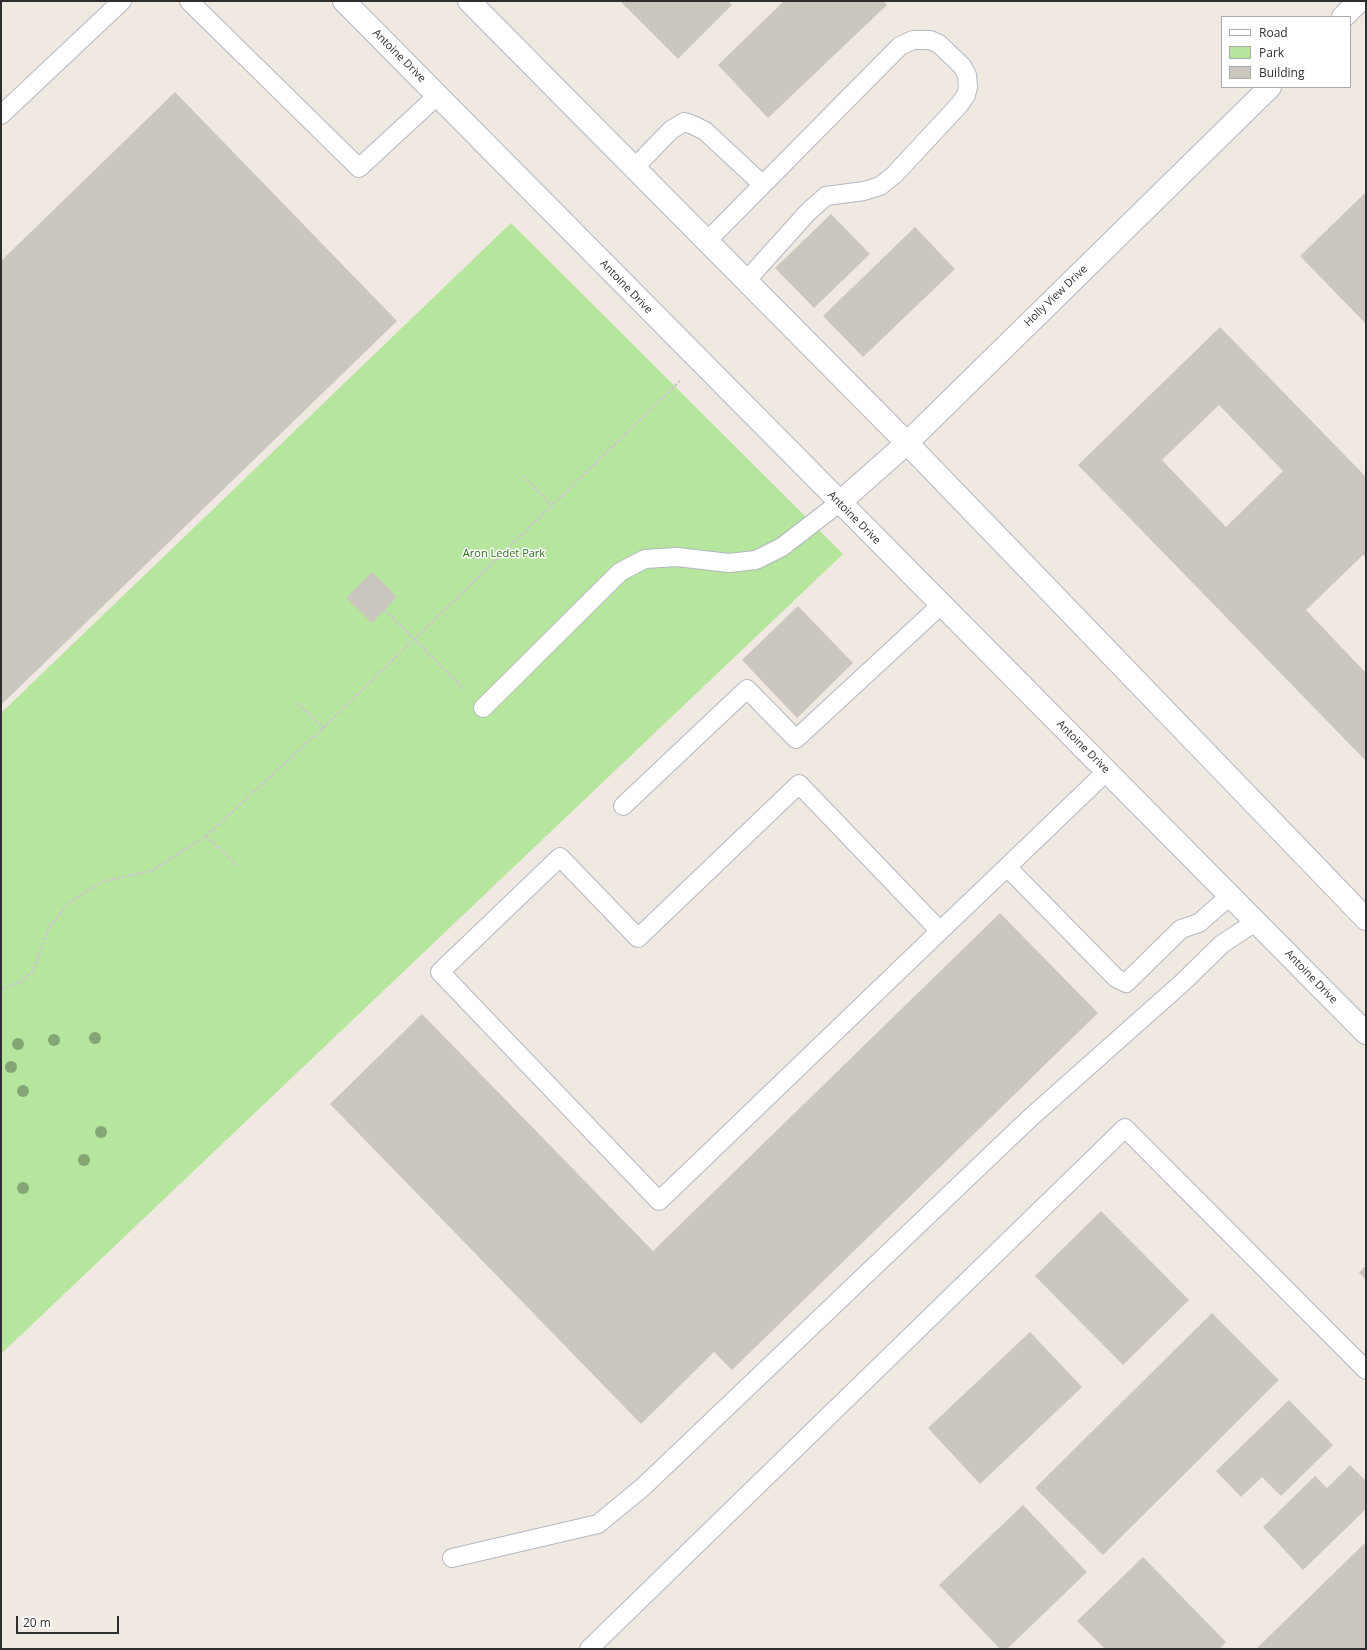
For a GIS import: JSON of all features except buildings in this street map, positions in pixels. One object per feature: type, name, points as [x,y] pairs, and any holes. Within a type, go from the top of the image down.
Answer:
[{"type":"main road","name":"Antoine Drive","points":[[344,1],[839,503],[1257,921],[1366,1033]]},
{"type":"main road","points":[[469,1],[906,443],[1366,919]]},
{"type":"main road","points":[[1344,16],[1359,1]]},
{"type":"main road","name":"Holly View Drive","points":[[839,503],[906,443],[1269,88]]},
{"type":"lane","points":[[1,115],[122,1]]},
{"type":"lane","points":[[189,1],[359,168],[438,95]]},
{"type":"lane","points":[[707,241],[802,143],[900,46],[913,40],[930,40],[939,44],[962,66],[967,75],[968,87],[960,104],[894,175],[880,186],[864,191],[826,196],[808,212],[746,280]]},
{"type":"lane","points":[[634,168],[671,130],[684,122],[694,124],[705,131],[762,184]]},
{"type":"lane","points":[[483,708],[620,572],[645,560],[677,557],[729,563],[756,560],[782,546],[839,503]]},
{"type":"lane","points":[[623,806],[747,689],[796,739],[941,605]]},
{"type":"lane","points":[[940,931],[799,784],[638,938],[560,857],[440,972],[659,1201],[1107,771]]},
{"type":"lane","points":[[1007,868],[1116,978],[1126,983],[1181,929],[1199,923],[1231,895]]},
{"type":"lane","points":[[452,1558],[598,1524],[643,1487],[1030,1118],[1182,983],[1222,944],[1257,921]]},
{"type":"lane","points":[[589,1649],[1125,1128],[1366,1370]]},
{"type":"path","points":[[1,989],[21,982],[32,971],[49,927],[69,903],[101,882],[151,871],[206,836],[323,728],[700,362]]},
{"type":"path","points":[[523,476],[551,505]]},
{"type":"path","points":[[385,610],[483,708]]},
{"type":"path","points":[[297,703],[323,728]]},
{"type":"path","points":[[206,836],[238,866]]},
{"type":"green space","name":"Aron Ledet Park","points":[[511,223],[843,554],[1,1354],[1,713]]}]
